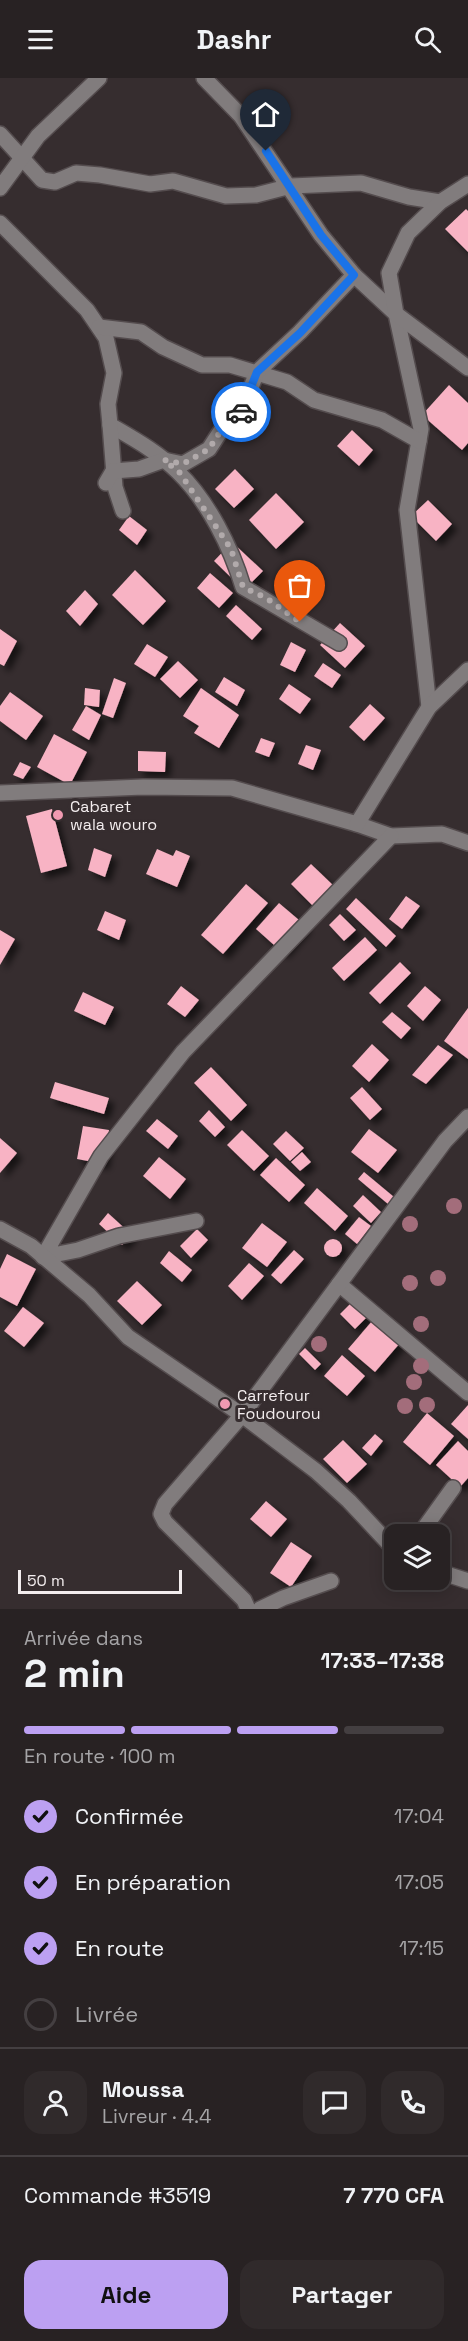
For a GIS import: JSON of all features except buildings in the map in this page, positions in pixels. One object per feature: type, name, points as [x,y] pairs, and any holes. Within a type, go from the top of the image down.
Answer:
[{"type":"street","points":[[0,188],[38,136],[99,78]]},
{"type":"street","points":[[204,78],[241,116],[291,186],[321,235],[354,275],[396,314],[468,368]]},
{"type":"street","points":[[0,134],[21,160],[42,180],[55,182],[76,173],[150,184],[173,181],[226,196],[256,195],[291,186],[361,183],[409,197],[440,202]]},
{"type":"street","points":[[429,707],[407,510],[421,429],[389,273],[408,233],[440,202],[468,184]]},
{"type":"street","points":[[0,222],[87,310],[106,338],[114,373],[108,404],[110,477],[123,511]]},
{"type":"street","points":[[110,477],[164,460],[183,464],[209,449],[222,429],[240,415],[257,372],[300,333],[354,275]]},
{"type":"street","points":[[99,327],[141,332],[164,347],[202,365],[230,365],[287,381],[314,400],[382,420],[419,441]]},
{"type":"street","points":[[110,425],[180,473],[231,549],[243,587],[339,643]]},
{"type":"street","points":[[357,824],[429,707],[468,670]]},
{"type":"street","points":[[0,793],[143,787],[232,788],[391,836],[442,834],[468,843]]},
{"type":"street","points":[[43,1257],[101,1156],[183,1052],[391,836]]},
{"type":"street","points":[[248,1609],[244,1600],[165,1522],[161,1514],[165,1504],[242,1415],[445,1141],[468,1118]]},
{"type":"street","points":[[43,1257],[78,1250],[119,1236],[196,1221]]},
{"type":"street","points":[[0,1229],[31,1246],[89,1295],[128,1337],[242,1415],[324,1479],[384,1539]]},
{"type":"street","points":[[339,1284],[468,1393]]},
{"type":"street","points":[[427,1524],[453,1488]]},
{"type":"street","points":[[450,1575],[468,1581]]},
{"type":"street","points":[[260,1609],[282,1598],[331,1581]]},
{"type":"way so far","points":[[241,412],[222,429],[209,449],[183,464],[164,460],[180,473],[205,507],[231,549],[243,587],[266,598],[300,622]]},
{"type":"place","name":"Cabaret wala wouro","points":[[58,815]]},
{"type":"place","name":"Carrefour Foudourou","points":[[225,1404]]},
{"type":"route","points":[[241,412],[257,372],[300,333],[354,275],[321,235],[266,151]]}]
